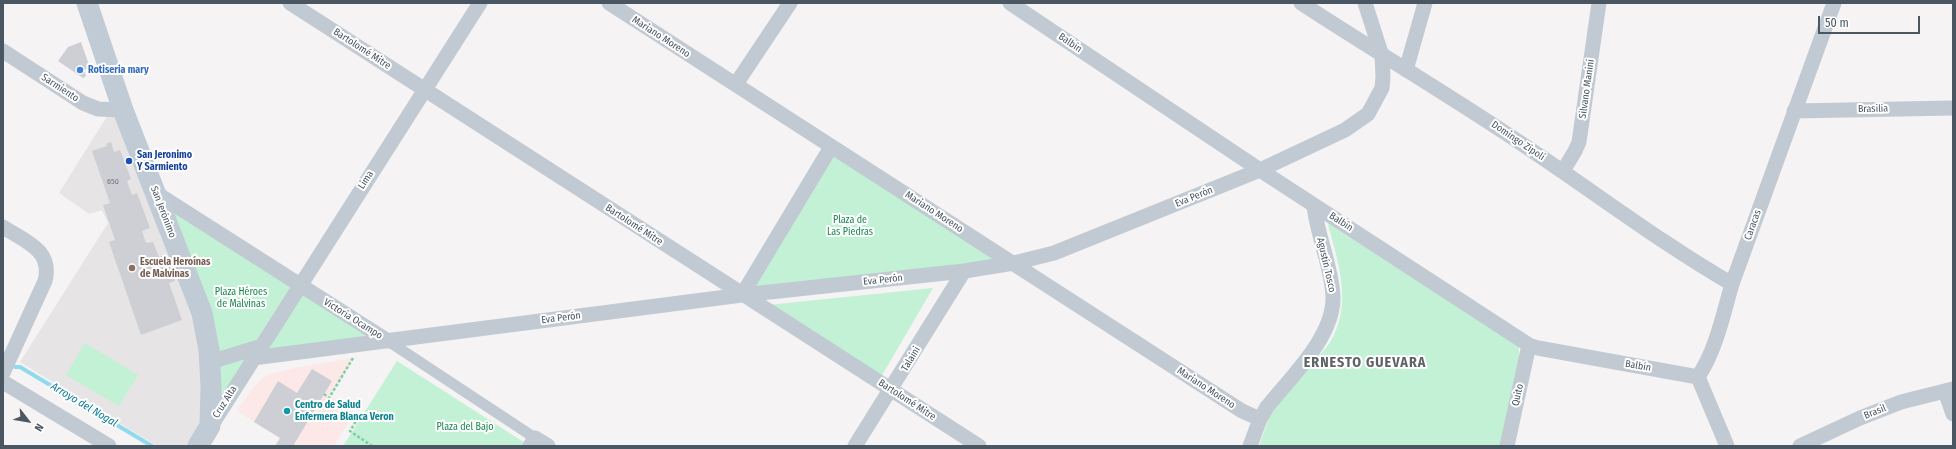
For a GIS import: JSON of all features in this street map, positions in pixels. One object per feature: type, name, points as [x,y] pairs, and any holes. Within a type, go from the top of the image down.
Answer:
[{"type":"main road","name":"San Jerónimo","points":[[87,3],[123,110],[202,314],[210,362],[210,426]]},
{"type":"main road","name":"Cruz Alta","points":[[198,446],[210,426]]},
{"type":"street","name":"Bartolomé Mitre","points":[[290,3],[979,446]]},
{"type":"street","name":"Lima","points":[[256,352],[480,3]]},
{"type":"street","name":"Mariano Moreno","points":[[609,3],[1242,411],[1260,419]]},
{"type":"street","points":[[736,84],[790,3]]},
{"type":"street","name":"Balbín","points":[[1010,3],[1260,170],[1529,345],[1538,348],[1698,377]]},
{"type":"street","name":"Domingo Zípoli","points":[[1301,3],[1382,56],[1455,99],[1563,171],[1634,222],[1732,284]]},
{"type":"street","name":"Eva Perón","points":[[210,362],[256,352],[362,344],[742,295],[964,271],[1014,263],[1071,248],[1260,170],[1345,130],[1368,114],[1382,88],[1384,77],[1382,56],[1365,3]]},
{"type":"street","points":[[1406,70],[1425,3]]},
{"type":"street","name":"Silvano Manini","points":[[1563,171],[1579,142],[1599,3]]},
{"type":"street","name":"Caracas","points":[[1698,377],[1703,369],[1718,332],[1732,284],[1834,3]]},
{"type":"street","name":"Sarmiento","points":[[3,51],[84,103],[98,109],[123,110]]},
{"type":"street","name":"Brasilia","points":[[1794,111],[1953,108]]},
{"type":"street","points":[[742,295],[832,147]]},
{"type":"street","name":"Victoria Ocampo","points":[[156,193],[388,341],[533,442],[548,446]]},
{"type":"street","name":"Agustín Tosco","points":[[1250,446],[1260,419],[1267,407],[1319,342],[1331,314],[1333,297],[1316,224],[1314,205]]},
{"type":"street","points":[[3,227],[39,251],[46,264],[47,272],[45,281],[3,373]]},
{"type":"street","name":"Talaini","points":[[856,446],[964,271]]},
{"type":"street","name":"Quito","points":[[1507,446],[1529,345]]},
{"type":"street","name":"Cruz Alta","points":[[210,426],[256,352]]},
{"type":"street","points":[[1698,377],[1727,446]]},
{"type":"street","points":[[3,382],[109,446]]},
{"type":"street","points":[[1949,390],[1953,414]]},
{"type":"street","name":"Brasil","points":[[1800,446],[1860,418],[1901,402],[1949,390]]},
{"type":"path","points":[[324,394],[329,398],[362,344]]},
{"type":"path","points":[[362,418],[359,416],[350,431],[372,446]]},
{"type":"shaded area","name":"Escuela Heroínas de Malvinas","points":[[111,110],[123,110],[209,350],[198,446],[157,446],[20,362],[108,223],[102,210],[89,214],[59,193]]},
{"type":"shaded area","points":[[354,358],[330,397],[354,413],[334,446],[293,446],[237,411],[254,387],[270,374],[295,368]]},
{"type":"green space","name":"Plaza de Las Piedras","points":[[831,147],[1014,263],[742,295]]},
{"type":"green space","name":"Plaza Héroes de Malvinas","points":[[156,193],[388,341],[253,358],[210,426],[209,350]]},
{"type":"green space","points":[[1329,224],[1519,346],[1519,364],[1504,446],[1259,446],[1270,415],[1329,344],[1341,315],[1342,285]]},
{"type":"green space","points":[[933,288],[881,377],[768,305]]},
{"type":"green space","points":[[85,343],[138,375],[119,406],[66,375]]},
{"type":"green space","name":"Plaza del Bajo","points":[[397,361],[525,443],[523,446],[343,446]]},
{"type":"building","points":[[81,42],[90,68],[84,70],[86,76],[83,78],[58,61],[68,47]]},
{"type":"building","points":[[111,142],[114,152],[120,150],[131,179],[127,181],[132,195],[137,193],[150,228],[142,231],[146,243],[153,242],[159,257],[166,255],[175,281],[169,283],[182,320],[141,335],[109,242],[115,240],[103,205],[110,203],[92,151],[107,146],[106,144]]},
{"type":"building","name":"Centro de Salud Enfermera Blanca Veron","points":[[312,369],[332,381],[293,446],[275,446],[280,438],[254,422],[278,381],[297,393]]},
{"type":"waterway","name":"Arroyo del Nogal","points":[[15,367],[20,367],[152,446]]},
{"type":"place","name":"Rotiseria mary","points":[[80,70]]},
{"type":"place","name":"San Jeronimo Y Sarmiento","points":[[129,161]]},
{"type":"place","name":"Escuela Heroínas de Malvinas","points":[[132,268]]},
{"type":"place","name":"Centro de Salud Enfermera Blanca Veron","points":[[287,411]]},
{"type":"district","name":"ERNESTO GUEVARA","points":[[1365,363]]}]
